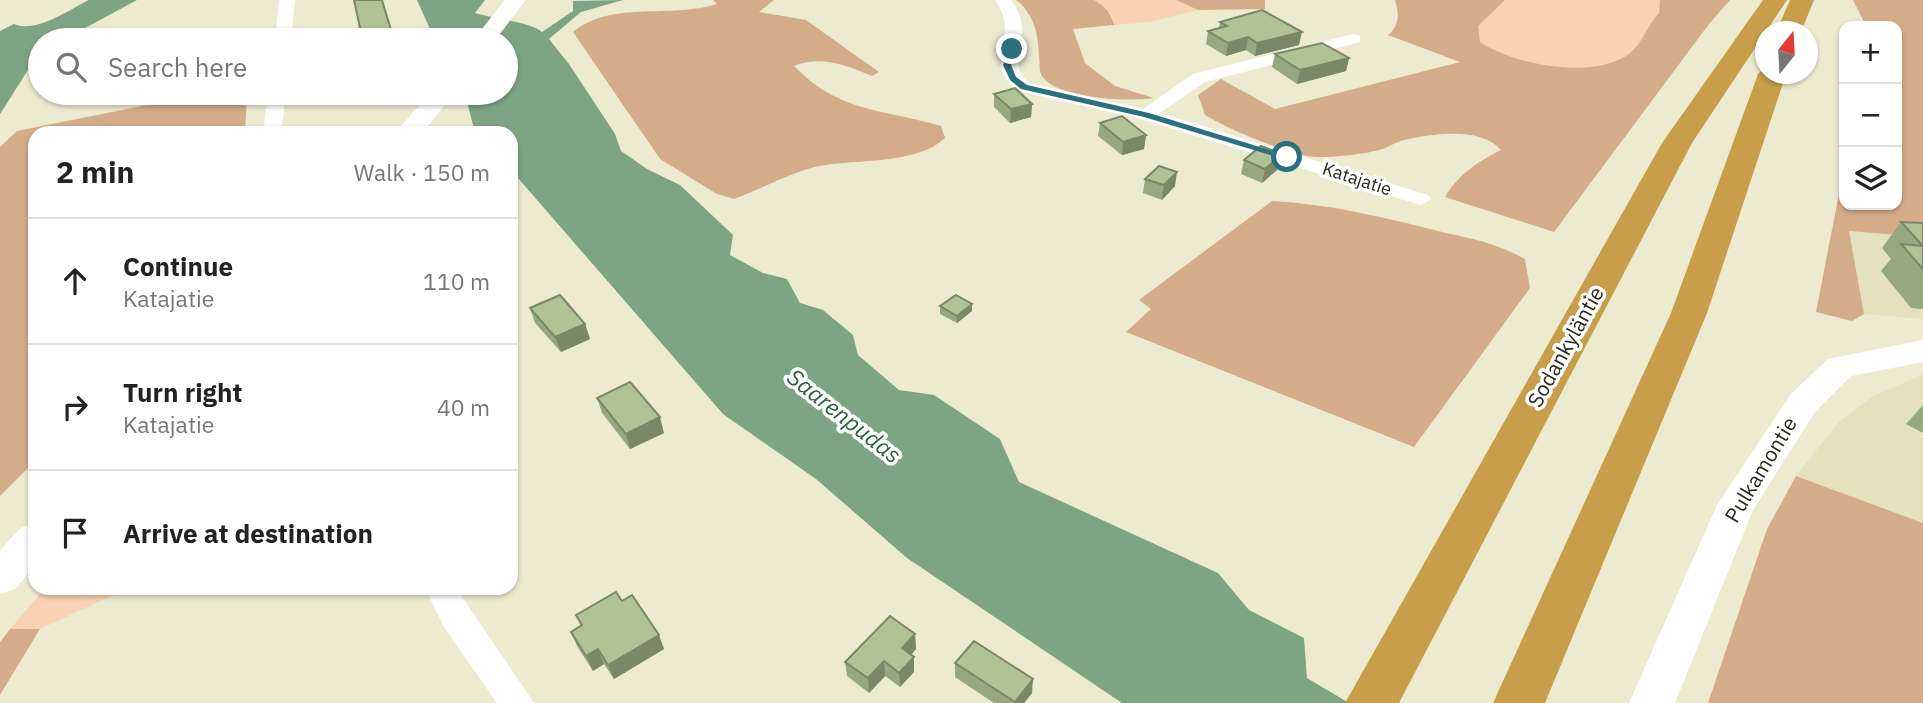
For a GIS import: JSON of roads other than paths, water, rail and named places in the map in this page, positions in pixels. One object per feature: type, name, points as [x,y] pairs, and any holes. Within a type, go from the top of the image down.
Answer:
[{"type":"highway","name":"Sodankyläntie","points":[[1375,696],[1677,143],[1775,0]]},
{"type":"highway","points":[[1793,21],[1802,0]]},
{"type":"highway","points":[[1519,703],[1689,313],[1769,84]]},
{"type":"street","points":[[284,28],[287,0]]},
{"type":"street","points":[[494,28],[516,0]]},
{"type":"street","name":"Katajatie","points":[[1003,0],[1015,21],[1016,38],[1007,65],[1012,78],[1024,87],[1146,115],[1420,200]]},
{"type":"street","points":[[1146,115],[1199,78],[1354,38]]},
{"type":"street","points":[[273,126],[276,105]]},
{"type":"street","points":[[414,126],[432,105]]},
{"type":"street","name":"Pulkamontie","points":[[1652,703],[1736,505],[1803,403],[1840,367],[1923,351]]},
{"type":"street","points":[[0,577],[28,547]]},
{"type":"street","points":[[444,595],[455,617],[517,703]]},
{"type":"water","points":[[89,0],[137,0],[85,28],[28,28],[28,70],[0,114],[0,31],[14,24],[32,26]]},
{"type":"water","name":"Saarenpudas","points":[[417,0],[485,0],[475,13],[522,23],[542,32],[573,11],[573,1],[623,0],[581,12],[549,39],[569,64],[615,134],[621,151],[647,169],[680,185],[733,235],[730,255],[763,273],[787,279],[800,303],[823,310],[853,335],[858,355],[899,390],[934,395],[1000,439],[1019,482],[1218,573],[1249,610],[1304,638],[1307,678],[1349,703],[1122,703],[907,558],[816,479],[723,414],[518,178],[518,126],[473,125],[468,105],[518,105],[518,28],[430,28]]}]
